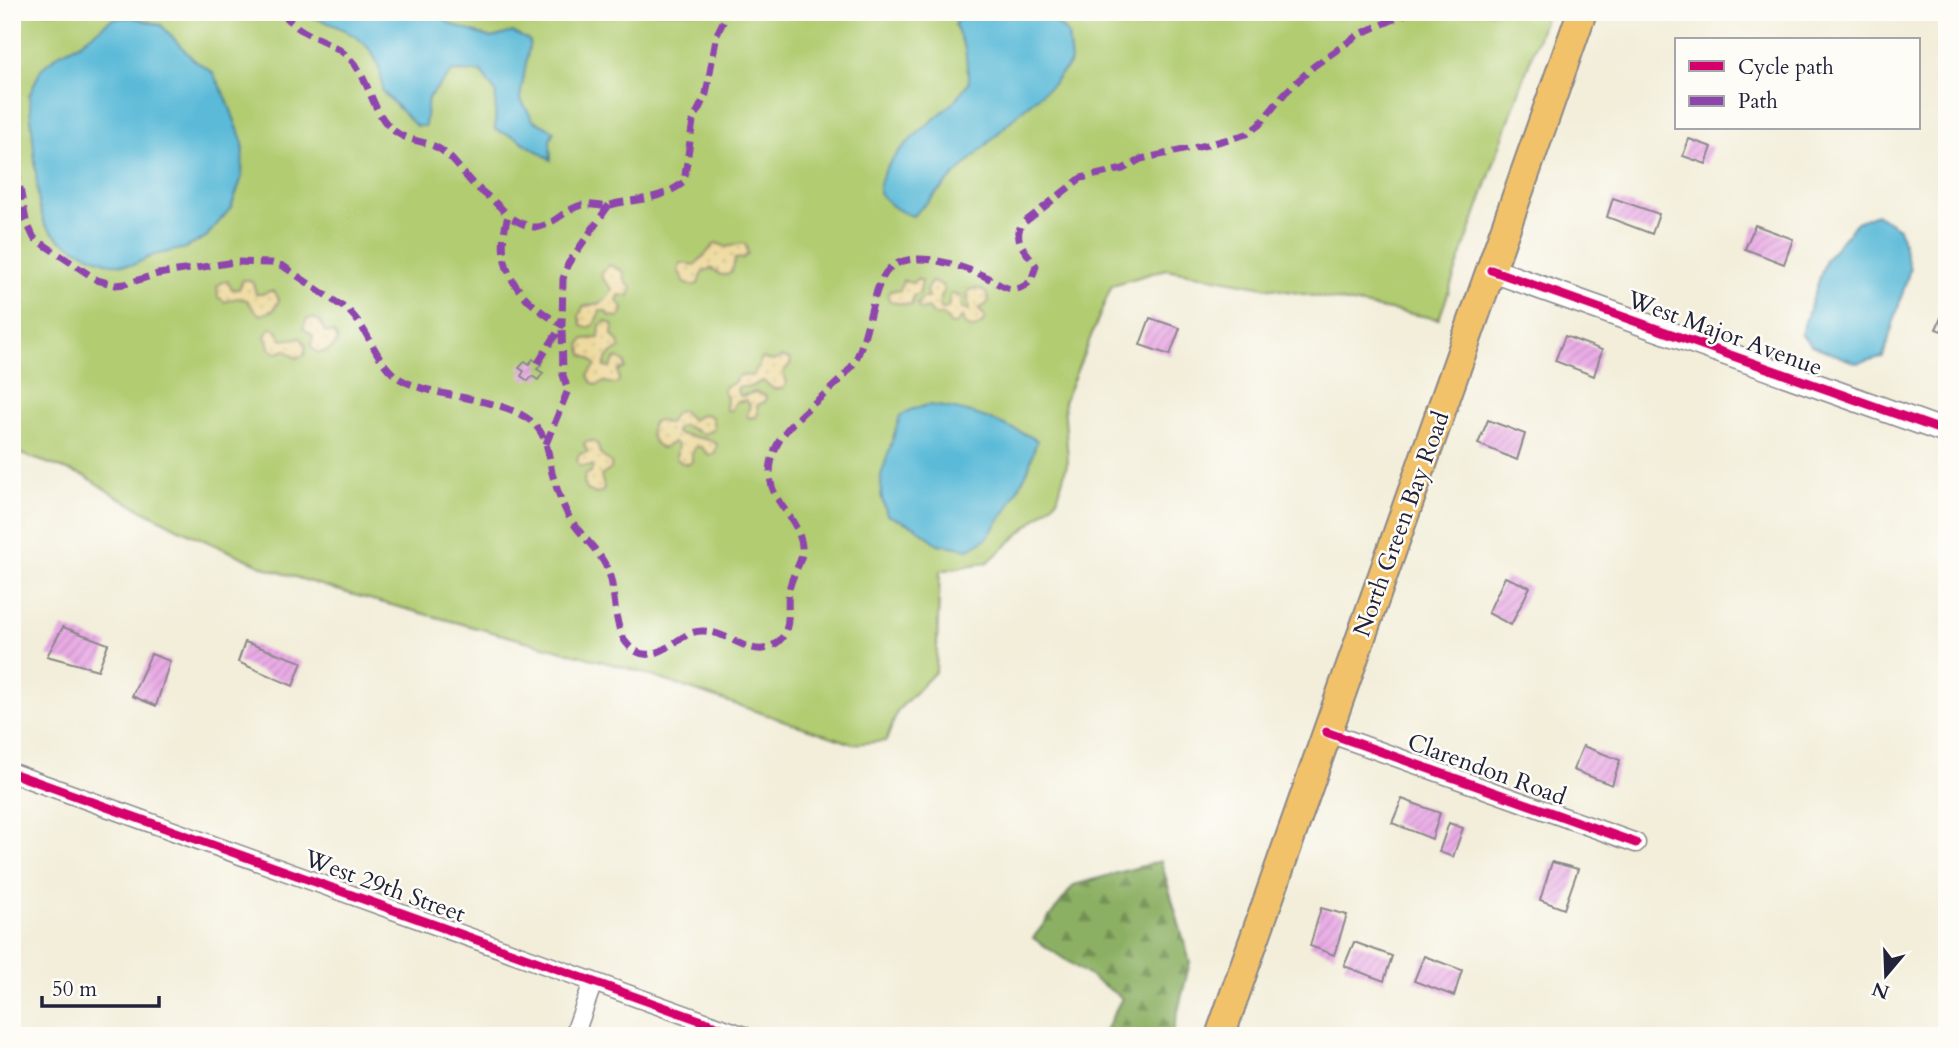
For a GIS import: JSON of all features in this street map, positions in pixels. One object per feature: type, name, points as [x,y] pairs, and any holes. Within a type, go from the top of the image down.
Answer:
[{"type":"main road","name":"North Green Bay Road","points":[[1220,1036],[1582,12]]},
{"type":"street","name":"West Major Avenue","points":[[1491,270],[1947,432]]},
{"type":"street","name":"Clarendon Road","points":[[1326,732],[1636,842]]},
{"type":"street","name":"West 29th Street","points":[[12,773],[744,1036]]},
{"type":"street","points":[[574,1036],[593,982]]},
{"type":"green space","points":[[12,12],[1547,12],[1439,319],[1166,269],[1112,285],[1064,402],[1068,461],[1057,500],[988,562],[940,571],[936,671],[898,710],[886,741],[853,744],[634,670],[350,594],[269,569],[177,528],[114,495],[85,476],[12,451]]},
{"type":"green space","points":[[1161,861],[1190,962],[1172,1036],[1102,1036],[1122,998],[1033,938],[1074,885]]},
{"type":"sand","points":[[716,243],[727,247],[742,243],[746,245],[748,254],[735,259],[728,274],[721,275],[711,268],[702,273],[698,284],[691,286],[685,283],[678,270],[681,263],[695,265]]},
{"type":"sand","points":[[609,265],[623,271],[626,283],[632,288],[629,296],[619,295],[617,301],[623,308],[622,314],[619,317],[610,316],[605,311],[600,311],[594,325],[588,328],[582,326],[579,316],[583,307],[604,301],[610,294],[612,289],[602,278],[602,272]]},
{"type":"sand","points":[[917,279],[922,281],[919,294],[913,296],[912,305],[890,302],[888,295],[891,290],[900,291],[903,280],[912,283]]},
{"type":"sand","points":[[243,280],[253,283],[256,294],[275,292],[279,300],[274,310],[261,315],[247,300],[237,298],[225,302],[218,297],[217,286],[223,282],[227,281],[232,289],[239,289]]},
{"type":"sand","points":[[931,282],[942,285],[944,290],[939,303],[944,309],[948,308],[950,295],[961,297],[962,309],[968,310],[969,290],[979,289],[984,292],[989,300],[978,309],[985,316],[985,320],[970,328],[965,325],[962,317],[951,325],[943,315],[934,315],[928,308],[920,310],[917,304],[923,298],[928,298],[926,290]]},
{"type":"sand","points":[[307,319],[320,321],[325,332],[334,333],[338,340],[329,350],[317,352],[311,347],[313,336],[303,328]]},
{"type":"sand","points":[[606,321],[613,325],[612,335],[620,348],[607,357],[604,367],[610,368],[618,358],[625,363],[625,368],[618,371],[619,381],[616,384],[603,382],[597,385],[592,383],[588,375],[596,365],[583,355],[580,345],[584,339],[599,338],[600,325]]},
{"type":"sand","points":[[270,328],[276,329],[282,340],[301,338],[306,346],[304,355],[296,358],[286,350],[277,353],[270,349],[265,336]]},
{"type":"sand","points":[[782,357],[790,359],[791,363],[783,372],[787,382],[783,389],[774,389],[763,381],[750,387],[738,387],[737,391],[741,396],[756,392],[766,396],[765,402],[757,405],[756,417],[749,418],[747,415],[750,405],[746,400],[736,402],[731,411],[726,410],[727,397],[723,391],[725,386],[732,384],[740,375],[753,376],[762,358],[773,361]]},
{"type":"sand","points":[[683,411],[692,420],[709,415],[714,427],[712,431],[703,434],[683,425],[677,428],[676,433],[717,444],[715,453],[709,455],[701,447],[695,447],[692,462],[689,464],[676,458],[678,445],[673,442],[660,448],[651,433],[653,422],[660,420],[668,424],[676,412]]},
{"type":"sand","points":[[593,441],[601,455],[611,463],[611,469],[601,476],[603,491],[596,494],[587,490],[584,483],[585,475],[591,472],[593,466],[580,466],[577,462],[579,454],[588,452],[585,442]]},
{"type":"water","points":[[303,12],[438,12],[450,24],[491,38],[513,32],[530,41],[520,98],[533,120],[554,131],[550,140],[551,160],[515,137],[495,130],[496,93],[481,72],[453,71],[428,98],[425,126],[416,126],[382,91],[381,74],[369,49],[347,32]]},
{"type":"water","points":[[959,12],[1045,12],[1068,34],[1071,62],[1053,84],[1023,109],[913,216],[894,208],[879,193],[881,180],[896,155],[954,102],[969,82],[965,49],[955,25]]},
{"type":"water","points":[[132,17],[161,25],[193,59],[212,72],[226,97],[243,143],[242,177],[231,208],[206,237],[186,248],[154,255],[133,265],[110,264],[83,252],[60,240],[45,225],[39,206],[29,96],[41,69],[60,53],[79,44],[112,19]]},
{"type":"water","points":[[1876,214],[1899,228],[1910,269],[1883,357],[1856,363],[1811,345],[1801,334],[1826,259],[1857,222]]},
{"type":"water","points":[[928,405],[957,409],[984,417],[1037,440],[1028,470],[1007,510],[986,539],[969,549],[938,544],[914,526],[887,515],[881,495],[881,476],[900,416]]},
{"type":"building","points":[[1689,139],[1712,147],[1706,164],[1683,156]]},
{"type":"building","points":[[1613,198],[1659,214],[1652,234],[1607,217]]},
{"type":"building","points":[[1755,225],[1793,239],[1784,264],[1745,249]]},
{"type":"building","points":[[1947,304],[1947,333],[1936,329]]},
{"type":"building","points":[[1150,318],[1180,328],[1170,355],[1140,345]]},
{"type":"building","points":[[1565,336],[1602,350],[1594,376],[1555,361]]},
{"type":"building","points":[[533,359],[541,365],[537,369],[543,373],[538,380],[532,376],[528,381],[521,376],[524,371],[519,368],[525,361],[529,364]]},
{"type":"building","points":[[1488,420],[1525,434],[1517,460],[1478,444]]},
{"type":"building","points":[[1505,577],[1530,587],[1511,625],[1488,613]]},
{"type":"building","points":[[63,627],[108,644],[98,670],[47,656]]},
{"type":"building","points":[[245,642],[302,662],[293,686],[238,662]]},
{"type":"building","points":[[151,654],[170,661],[156,706],[132,696]]},
{"type":"building","points":[[1583,746],[1620,760],[1612,785],[1573,770]]},
{"type":"building","points":[[1402,799],[1440,813],[1432,839],[1392,823]]},
{"type":"building","points":[[1449,823],[1463,828],[1453,857],[1439,852]]},
{"type":"building","points":[[1552,862],[1578,869],[1564,909],[1540,900]]},
{"type":"building","points":[[1321,908],[1347,915],[1334,955],[1310,946]]},
{"type":"building","points":[[1354,942],[1392,956],[1384,981],[1344,966]]},
{"type":"building","points":[[1424,956],[1462,970],[1454,996],[1414,981]]},
{"type":"marked path","points":[[282,12],[298,28],[332,45],[348,57],[361,74],[379,113],[393,130],[404,137],[433,145],[443,152],[508,216]]},
{"type":"marked path","points":[[609,205],[568,264],[563,279],[562,325],[533,304],[512,280],[504,251],[508,216],[526,225],[538,227],[580,206],[608,206],[610,205],[618,203],[653,197],[684,182],[693,121],[706,94],[717,34],[728,12]]},
{"type":"marked path","points":[[12,168],[18,177],[26,221],[34,238],[97,280],[116,285],[125,284],[158,274],[235,262],[283,266],[349,311],[385,365],[400,379],[433,391],[510,409],[525,417],[544,437],[554,478],[567,513],[609,573],[618,623],[631,648],[639,653],[655,653],[691,633],[702,631],[713,632],[744,645],[763,649],[772,646],[785,634],[790,586],[802,555],[799,534],[771,484],[772,457],[789,427],[852,366],[858,355],[878,288],[889,269],[909,260],[935,260],[972,271],[1007,288],[1022,287],[1031,281],[1036,266],[1020,242],[1021,225],[1081,178],[1123,169],[1141,159],[1247,134],[1259,125],[1285,93],[1314,66],[1358,35],[1410,12]]},
{"type":"marked path","points":[[538,363],[562,325]]},
{"type":"marked path","points":[[546,444],[568,390],[563,375],[562,325]]},
{"type":"cycle path","points":[[1491,270],[1947,432]]},
{"type":"cycle path","points":[[1326,732],[1636,843]]},
{"type":"cycle path","points":[[12,773],[744,1036]]}]
